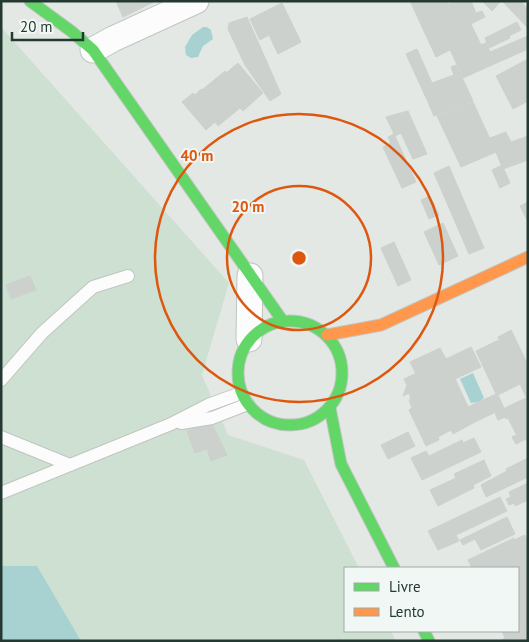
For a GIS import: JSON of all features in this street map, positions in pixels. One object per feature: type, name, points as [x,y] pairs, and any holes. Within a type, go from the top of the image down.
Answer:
[{"type":"main road","points":[[30,1],[93,50],[282,320]]},
{"type":"main road","points":[[328,335],[381,325],[528,256]]},
{"type":"main road","points":[[282,320],[298,320],[314,325],[328,335],[346,360],[338,394],[330,408],[318,418],[293,425],[280,424],[257,414],[245,399],[237,375],[240,356],[249,339],[264,326],[282,320]]},
{"type":"main road","points":[[368,338],[381,325]]},
{"type":"main road","points":[[330,408],[341,464],[393,567]]},
{"type":"main road","points":[[293,425],[306,436]]},
{"type":"main road","points":[[327,453],[341,464]]},
{"type":"street","points":[[93,50],[196,1]]},
{"type":"street","points":[[249,339],[250,276]]},
{"type":"lane","points":[[1,380],[42,333],[93,287],[128,276]]},
{"type":"lane","points":[[1,493],[171,424],[208,405],[245,399]]},
{"type":"lane","points":[[1,437],[70,465]]},
{"type":"green space","points":[[1,27],[229,283],[202,375],[228,435],[304,460],[358,567],[344,567],[344,632],[392,632],[396,641],[1,641]]},
{"type":"water","points":[[203,27],[211,30],[213,39],[203,46],[198,57],[191,58],[186,55],[185,47],[192,35]]},
{"type":"water","points":[[473,373],[484,398],[479,402],[471,403],[460,379]]},
{"type":"water","points":[[1,566],[37,566],[81,641],[1,641]]},
{"type":"building","points":[[116,1],[156,1],[123,17]]},
{"type":"building","points":[[410,1],[428,1],[450,50],[436,57]]},
{"type":"building","points":[[428,1],[447,1],[448,4],[454,1],[471,1],[476,13],[482,11],[485,17],[471,24],[481,45],[486,43],[490,52],[528,36],[528,49],[463,78]]},
{"type":"building","points":[[482,1],[501,1],[492,11]]},
{"type":"building","points":[[502,1],[521,1],[528,10],[527,27]]},
{"type":"building","points":[[282,3],[301,42],[278,54],[269,35],[260,40],[250,19]]},
{"type":"building","points":[[247,17],[281,94],[270,101],[245,65],[228,29],[229,23]]},
{"type":"building","points":[[517,22],[521,30],[509,36],[510,38],[489,48],[485,38]]},
{"type":"building","points":[[417,49],[432,83],[454,75],[451,67],[456,65],[467,88],[428,102],[406,54]]},
{"type":"building","points":[[528,59],[528,101],[513,109],[496,76]]},
{"type":"building","points":[[238,63],[263,93],[243,111],[240,108],[218,126],[215,122],[206,130],[182,102],[193,93],[195,95]]},
{"type":"building","points":[[467,88],[473,101],[434,116],[428,102]]},
{"type":"building","points":[[473,102],[496,152],[461,167],[437,116]]},
{"type":"building","points":[[408,111],[427,154],[413,159],[401,133],[395,136],[386,117]]},
{"type":"building","points":[[506,132],[511,142],[528,136],[528,160],[503,169],[490,138]]},
{"type":"building","points":[[394,134],[416,182],[402,188],[383,147],[391,143],[388,137]]},
{"type":"building","points":[[502,165],[510,183],[500,188],[492,170]]},
{"type":"building","points":[[449,166],[484,248],[469,254],[434,173]]},
{"type":"building","points":[[430,196],[439,215],[429,219],[421,200]]},
{"type":"building","points":[[528,202],[528,222],[520,206]]},
{"type":"building","points":[[443,223],[458,256],[439,265],[424,232]]},
{"type":"building","points":[[394,242],[411,280],[398,286],[381,248]]},
{"type":"building","points":[[30,276],[36,290],[11,299],[6,285]]},
{"type":"building","points":[[511,330],[528,365],[528,401],[498,337]]},
{"type":"building","points":[[499,340],[520,384],[498,395],[504,408],[475,422],[468,407],[496,394],[476,351]]},
{"type":"building","points":[[471,347],[481,367],[455,379],[446,359]]},
{"type":"building","points":[[440,348],[446,359],[416,374],[410,362]]},
{"type":"building","points":[[446,359],[475,422],[453,434],[451,430],[438,437],[439,440],[426,446],[409,410],[412,408],[409,393],[403,396],[407,385],[404,379]]},
{"type":"building","points":[[526,398],[528,429],[522,432],[509,406]]},
{"type":"building","points":[[509,406],[522,432],[516,434],[508,418],[506,419],[505,417],[498,420],[495,413]]},
{"type":"building","points":[[211,422],[227,455],[211,461],[207,449],[195,453],[187,431]]},
{"type":"building","points":[[528,429],[528,443],[522,432]]},
{"type":"building","points":[[408,432],[415,446],[388,459],[381,445]]},
{"type":"building","points":[[522,432],[526,439],[516,444],[512,437]]},
{"type":"building","points":[[474,438],[481,452],[422,480],[411,458],[426,451],[429,456],[462,440],[463,443]]},
{"type":"building","points":[[528,458],[528,477],[486,497],[481,485]]},
{"type":"building","points":[[484,460],[491,476],[473,485],[474,488],[438,506],[430,490],[456,478],[454,474]]},
{"type":"building","points":[[528,483],[528,500],[515,506],[514,503],[509,505],[506,499],[511,497],[509,492]]},
{"type":"building","points":[[500,497],[507,511],[456,535],[459,541],[438,550],[428,531]]},
{"type":"building","points":[[507,517],[515,534],[481,550],[475,539],[463,545],[460,540]]},
{"type":"building","points":[[525,535],[528,547],[484,567],[472,567],[468,560],[514,538],[514,540]]},
{"type":"building","points":[[528,547],[528,561],[514,567],[484,567]]},
{"type":"building","points":[[528,561],[528,574],[519,578],[519,567],[514,567]]},
{"type":"building","points":[[528,574],[528,588],[519,592],[519,578]]},
{"type":"building","points":[[528,587],[528,601],[519,606],[519,592]]},
{"type":"building","points":[[528,601],[528,616],[519,620],[519,606]]},
{"type":"building","points":[[528,616],[528,628],[519,632],[519,620]]},
{"type":"building","points":[[528,628],[528,641],[500,641],[505,638]]},
{"type":"building","points":[[502,632],[519,632],[505,638]]},
{"type":"traffic: fast","points":[[30,1],[93,50],[282,320]]},
{"type":"traffic: fast","points":[[290,321],[310,325],[319,329],[327,336],[334,344],[338,353],[342,373],[338,393],[334,402],[327,410],[319,417],[310,421],[290,425],[270,421],[261,417],[253,410],[246,402],[242,393],[238,373],[242,353],[246,344],[253,336],[261,329],[270,325],[290,321]]},
{"type":"traffic: fast","points":[[330,408],[341,464],[393,567]]},
{"type":"traffic: fast","points":[[424,632],[429,641]]},
{"type":"traffic: slow","points":[[327,335],[381,325],[528,257]]}]
